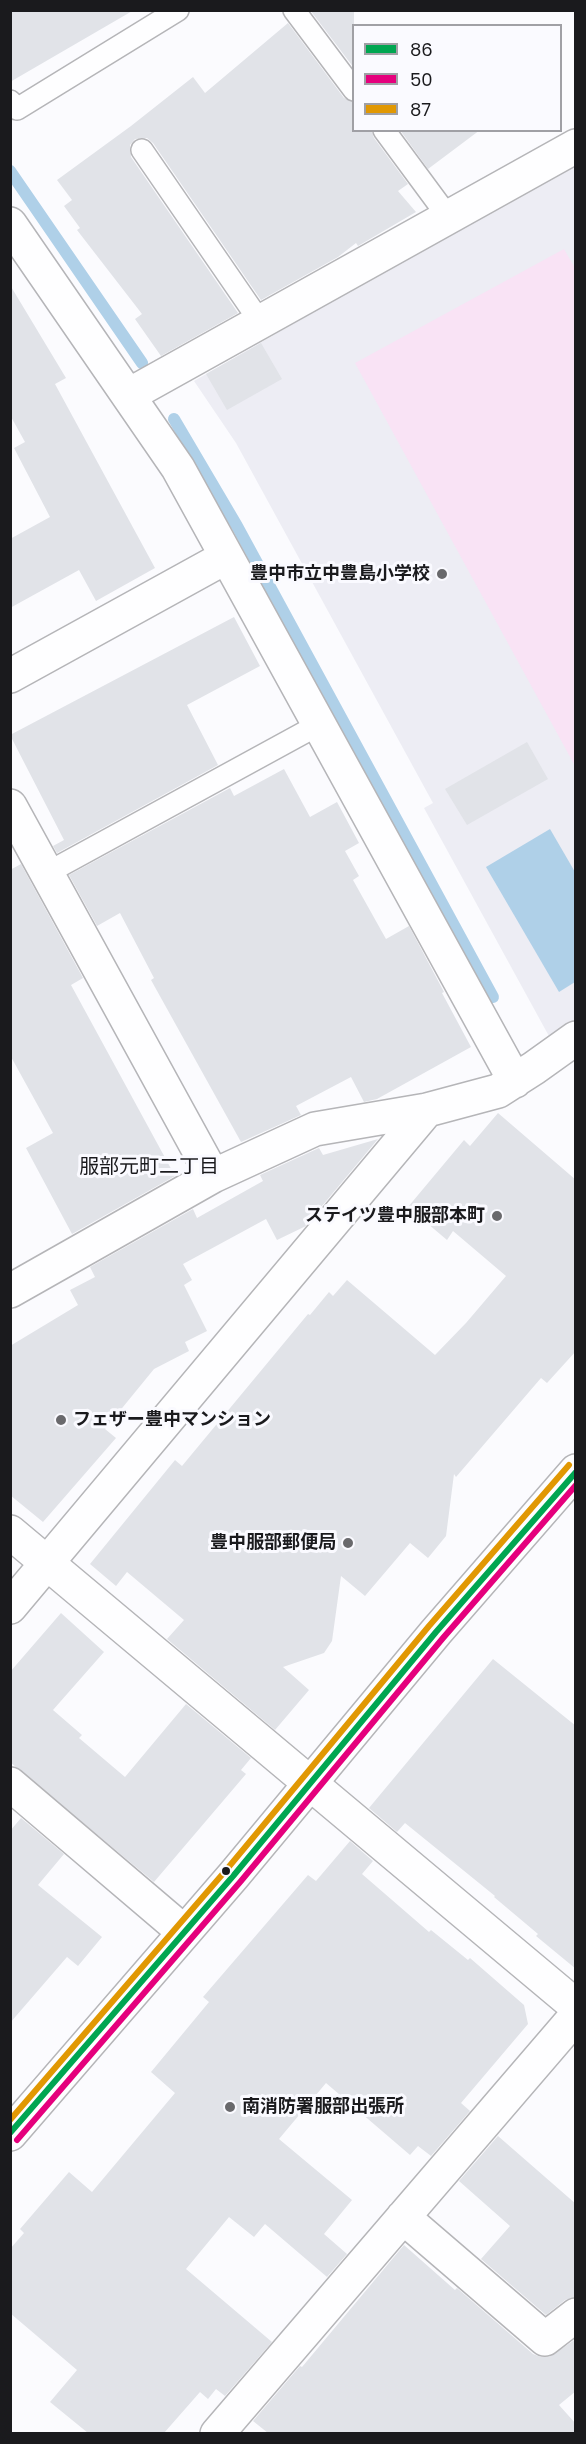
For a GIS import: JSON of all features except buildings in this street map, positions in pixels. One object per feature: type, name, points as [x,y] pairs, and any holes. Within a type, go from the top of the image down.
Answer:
[{"type":"main road","points":[[129,395],[576,146]]},
{"type":"main road","points":[[10,224],[178,468],[515,1082]]},
{"type":"main road","points":[[10,676],[226,557]]},
{"type":"main road","points":[[10,806],[213,1176]]},
{"type":"main road","points":[[10,1291],[213,1176],[315,1130],[427,1110],[498,1091],[515,1082],[576,1038]]},
{"type":"main road","points":[[10,1607],[427,1110]]},
{"type":"main road","points":[[10,2134],[576,1471]]},
{"type":"main road","points":[[10,1532],[308,1784],[576,2006]]},
{"type":"main road","points":[[10,1784],[184,1932]]},
{"type":"main road","points":[[217,2433],[576,2016]]},
{"type":"main road","points":[[403,2217],[545,2339],[576,2314]]},
{"type":"lane","points":[[10,101],[17,109],[178,10]]},
{"type":"lane","points":[[294,10],[352,87]]},
{"type":"lane","points":[[385,132],[449,218]]},
{"type":"lane","points":[[142,150],[261,323]]},
{"type":"lane","points":[[47,873],[318,725]]},
{"type":"shaded area","name":"豊中市立中豊島小学校","points":[[575,161],[576,1019],[550,1038],[424,808],[433,803],[236,443],[194,381]]},
{"type":"shaded area","points":[[564,249],[576,270],[575,766],[355,363]]},
{"type":"water","points":[[550,829],[575,872],[575,982],[559,992],[486,867]]},
{"type":"waterway","points":[[10,171],[142,363]]},
{"type":"waterway","points":[[174,419],[237,526],[493,997]]},
{"type":"transit line","name":"87","points":[[10,2120],[227,1869],[429,1626],[569,1465]]},
{"type":"transit line","name":"86","points":[[10,2133],[234,1875],[436,1632],[576,1472]]},
{"type":"transit line","name":"50","points":[[17,2140],[241,1881],[443,1638],[576,1485]]},
{"type":"place","name":"豊中市立中豊島小学校","points":[[442,574]]},
{"type":"place","name":"ステイツ豊中服部本町","points":[[497,1216]]},
{"type":"place","name":"フェザー豊中マンション","points":[[61,1420]]},
{"type":"place","name":"豊中服部郵便局","points":[[348,1543]]},
{"type":"place","name":"南消防署服部出張所","points":[[230,2107]]},
{"type":"district","name":"服部元町二丁目","points":[[149,1168]]}]
